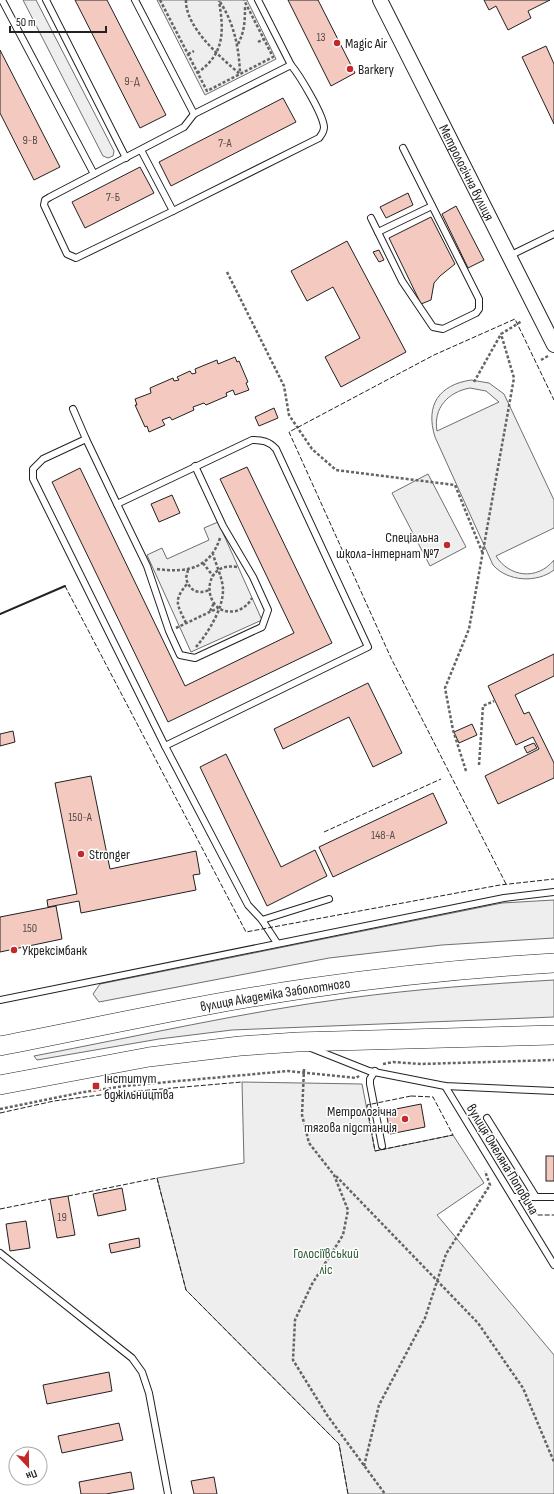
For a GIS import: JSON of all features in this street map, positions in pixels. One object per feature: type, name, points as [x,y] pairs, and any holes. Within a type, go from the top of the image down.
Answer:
[{"type":"highway","name":"вулиця Академіка Заболотного","points":[[0,1046],[230,1001],[309,988],[384,977],[484,967],[554,964]]},
{"type":"highway","points":[[0,1085],[149,1057],[195,1051],[297,1042],[554,1034]]},
{"type":"street","name":"Метрологічна вулиця","points":[[380,0],[554,345]]},
{"type":"lane","points":[[2,0],[94,174]]},
{"type":"lane","points":[[46,0],[126,158]]},
{"type":"lane","points":[[135,0],[194,114]]},
{"type":"lane","points":[[258,0],[291,65],[301,78],[324,124],[323,133],[319,138],[82,256],[71,257],[67,254],[45,210],[45,200],[184,126],[194,114],[291,65]]},
{"type":"lane","points":[[371,218],[402,281],[429,324],[433,327],[443,329],[476,313],[480,304],[403,148]]},
{"type":"lane","points":[[140,150],[173,211]]},
{"type":"lane","points":[[378,232],[432,206]]},
{"type":"lane","points":[[509,256],[554,234]]},
{"type":"lane","points":[[73,409],[147,566],[169,631],[180,655],[195,658],[262,627],[268,610],[253,577],[223,526],[195,466]]},
{"type":"lane","points":[[86,439],[43,459],[33,469],[33,479],[165,746],[248,905],[262,920],[277,943]]},
{"type":"lane","points":[[117,504],[252,440],[261,440],[270,443],[276,449],[368,647],[165,746]]},
{"type":"lane","points":[[0,1000],[504,898],[554,892]]},
{"type":"lane","points":[[262,920],[329,899]]},
{"type":"lane","points":[[297,1042],[372,1071],[445,1086],[554,1091]]},
{"type":"lane","points":[[372,1071],[370,1084],[382,1146]]},
{"type":"lane","name":"вулиця Омеляна Поповича","points":[[445,1086],[554,1265]]},
{"type":"lane","points":[[487,1118],[536,1197]]},
{"type":"lane","points":[[513,1197],[554,1197]]},
{"type":"lane","points":[[0,1253],[132,1358],[139,1368],[149,1393],[168,1494]]},
{"type":"path","points":[[160,0],[206,91],[273,57],[244,1]]},
{"type":"path","points":[[186,0],[191,19],[201,37],[216,53],[240,74]]},
{"type":"path","points":[[197,73],[207,66],[216,53],[222,38],[222,21],[219,0]]},
{"type":"path","points":[[219,0],[226,11],[238,45],[240,74]]},
{"type":"path","points":[[238,45],[243,36],[246,20],[244,1]]},
{"type":"path","points":[[258,42],[264,39]]},
{"type":"path","points":[[188,54],[194,51]]},
{"type":"path","points":[[227,272],[284,386],[289,415],[312,449],[336,470],[455,486],[483,554]]},
{"type":"path","points":[[474,382],[501,334],[522,321]]},
{"type":"path","points":[[466,771],[453,730],[445,688],[469,629],[514,378],[501,334]]},
{"type":"path","points":[[147,566],[171,571],[188,570],[203,563],[213,554],[223,526]]},
{"type":"path","points":[[188,657],[208,633],[219,608],[223,591],[213,554]]},
{"type":"path","points":[[203,563],[213,576]]},
{"type":"path","points":[[253,577],[239,568],[231,566],[218,571],[213,576],[209,590],[214,603],[219,608],[233,612],[246,606],[251,600],[256,584]]},
{"type":"path","points":[[188,570],[186,578],[187,584],[192,590],[197,592],[209,590]]},
{"type":"path","points":[[186,623],[177,603],[179,594],[187,584]]},
{"type":"path","points":[[210,611],[214,603]]},
{"type":"path","points":[[169,631],[219,608]]},
{"type":"path","points":[[479,765],[483,706],[494,701]]},
{"type":"path","points":[[0,1109],[84,1092],[124,1086],[288,1071],[356,1078],[393,1062],[421,1064],[554,1060]]},
{"type":"path","points":[[304,1069],[302,1115],[309,1143],[334,1175],[478,1323],[523,1388],[554,1462]]},
{"type":"path","points":[[364,1466],[379,1405],[425,1318],[446,1254],[490,1185],[482,1163]]},
{"type":"path","points":[[334,1175],[348,1210],[343,1235],[312,1284],[295,1320],[293,1360],[327,1415],[385,1494]]},
{"type":"green space","points":[[23,0],[36,0],[114,151],[113,156],[108,158],[103,156]]},
{"type":"green space","points":[[157,0],[247,0],[276,59],[205,95]]},
{"type":"green space","points":[[471,380],[489,383],[504,394],[554,500],[554,528],[496,556],[508,568],[524,574],[532,574],[540,571],[554,560],[554,570],[547,574],[531,579],[523,579],[506,575],[493,565],[435,437],[432,426],[432,415],[437,398],[450,387]],"holes":[[[470,388],[486,391],[499,402],[437,431],[437,415],[440,408],[449,397],[455,393]]]},
{"type":"green space","points":[[428,474],[466,547],[430,566],[392,493]]},
{"type":"green space","points":[[218,522],[262,620],[191,652],[147,555],[162,548],[167,559],[209,540],[204,528]]},
{"type":"green space","points":[[554,900],[554,938],[442,945],[329,958],[99,1002],[93,994],[100,984],[502,903]]},
{"type":"green space","points":[[554,980],[554,1017],[232,1030],[159,1039],[37,1060],[34,1056],[231,1017],[310,1004],[426,989]]},
{"type":"green space","name":"Голосіївський ліс","points":[[242,1082],[362,1084],[375,1151],[453,1135],[484,1183],[437,1215],[554,1355],[554,1494],[348,1494],[339,1444],[186,1290],[157,1178],[244,1163]]},
{"type":"building","points":[[75,0],[107,0],[166,115],[140,128]]},
{"type":"building","points":[[288,0],[318,0],[355,73],[331,86]]},
{"type":"building","points":[[484,0],[550,0],[528,11],[531,18],[508,30],[496,6],[489,10]]},
{"type":"building","points":[[546,46],[554,64],[554,124],[522,57]]},
{"type":"building","points":[[0,50],[60,167],[34,180],[0,113]]},
{"type":"building","points":[[283,98],[296,122],[171,186],[159,162]]},
{"type":"building","points":[[140,167],[154,193],[85,228],[72,202]]},
{"type":"building","points":[[408,193],[413,205],[386,218],[380,207]]},
{"type":"building","points":[[456,206],[484,260],[468,268],[442,214]]},
{"type":"building","points":[[431,217],[455,264],[434,283],[431,300],[421,304],[389,238]]},
{"type":"building","points":[[347,241],[406,352],[341,387],[325,357],[360,338],[333,287],[307,301],[291,271]]},
{"type":"building","points":[[379,250],[384,260],[379,262],[373,252]]},
{"type":"building","points":[[235,357],[237,362],[239,361],[248,382],[246,383],[249,390],[235,395],[233,390],[226,393],[227,396],[206,405],[204,403],[193,407],[194,410],[172,420],[170,417],[162,420],[165,425],[149,432],[147,426],[145,427],[135,405],[137,405],[135,399],[151,393],[150,388],[173,378],[174,381],[179,380],[177,377],[190,371],[192,374],[196,373],[195,369],[217,360],[218,364]]},
{"type":"building","points":[[274,408],[278,418],[259,426],[255,417]]},
{"type":"building","points":[[247,467],[332,643],[168,722],[52,482],[80,468],[185,686],[294,633],[220,479]]},
{"type":"building","points":[[172,495],[180,513],[159,522],[151,504]]},
{"type":"building","points":[[554,654],[554,676],[515,695],[524,714],[529,712],[554,763],[554,778],[498,804],[485,776],[539,749],[533,737],[516,745],[488,686]]},
{"type":"building","points":[[368,683],[402,753],[373,767],[349,717],[283,749],[274,729]]},
{"type":"building","points":[[472,724],[477,735],[459,743],[454,732]]},
{"type":"building","points":[[13,731],[15,742],[0,746],[0,734]]},
{"type":"building","points":[[534,743],[537,748],[527,753],[524,747]]},
{"type":"building","points":[[226,754],[281,867],[315,850],[327,876],[267,906],[200,767]]},
{"type":"building","points":[[91,776],[110,869],[196,851],[200,874],[193,875],[196,890],[81,913],[79,901],[48,907],[47,900],[77,894],[55,783]]},
{"type":"building","points":[[433,793],[447,823],[333,877],[319,847]]},
{"type":"building","points":[[56,906],[62,939],[0,952],[0,917]]},
{"type":"building","name":"Метрологічна тягова підстанція","points":[[421,1104],[425,1127],[390,1134],[386,1111]]},
{"type":"building","points":[[546,1156],[554,1156],[554,1181],[546,1181]]},
{"type":"building","points":[[122,1188],[126,1210],[98,1216],[93,1194]]},
{"type":"building","points":[[68,1196],[75,1235],[57,1238],[50,1199]]},
{"type":"building","points":[[26,1221],[30,1248],[10,1251],[6,1224]]},
{"type":"building","points":[[139,1238],[140,1247],[111,1253],[109,1244]]},
{"type":"building","points":[[109,1372],[112,1391],[47,1404],[43,1385]]},
{"type":"building","points":[[119,1423],[123,1440],[62,1453],[58,1436]]},
{"type":"building","points":[[131,1472],[134,1489],[106,1494],[81,1494],[79,1482]]},
{"type":"building","points":[[214,1477],[217,1494],[194,1494],[191,1481]]},
{"type":"fence","points":[[506,884],[391,658],[289,432],[434,355],[515,319],[554,400]]},
{"type":"fence","points":[[65,586],[246,932],[500,885],[554,879]]},
{"type":"fence","points":[[324,832],[441,779]]},
{"type":"fence","points":[[0,1113],[54,1101],[115,1093],[242,1082]]},
{"type":"fence","points":[[411,1096],[433,1097],[453,1135],[375,1151],[367,1105],[411,1096]]},
{"type":"fence","points":[[479,1120],[537,1215],[554,1215]]},
{"type":"fence","points":[[68,1196],[157,1178],[186,1290],[339,1444],[348,1494]]},
{"type":"fence","points":[[0,1209],[50,1199]]},
{"type":"wall","points":[[0,614],[65,586]]},
{"type":"place","name":"Magic Air","points":[[337,43]]},
{"type":"place","name":"Barkery","points":[[350,69]]},
{"type":"place","name":"Спеціальна школа-інтернат №7","points":[[447,545]]},
{"type":"place","name":"Stronger","points":[[81,854]]},
{"type":"place","name":"Укрексімбанк","points":[[14,950]]},
{"type":"place","name":"Інститут бджільництва","points":[[96,1086]]},
{"type":"place","name":"Метрологічна тягова підстанція","points":[[405,1119]]}]
